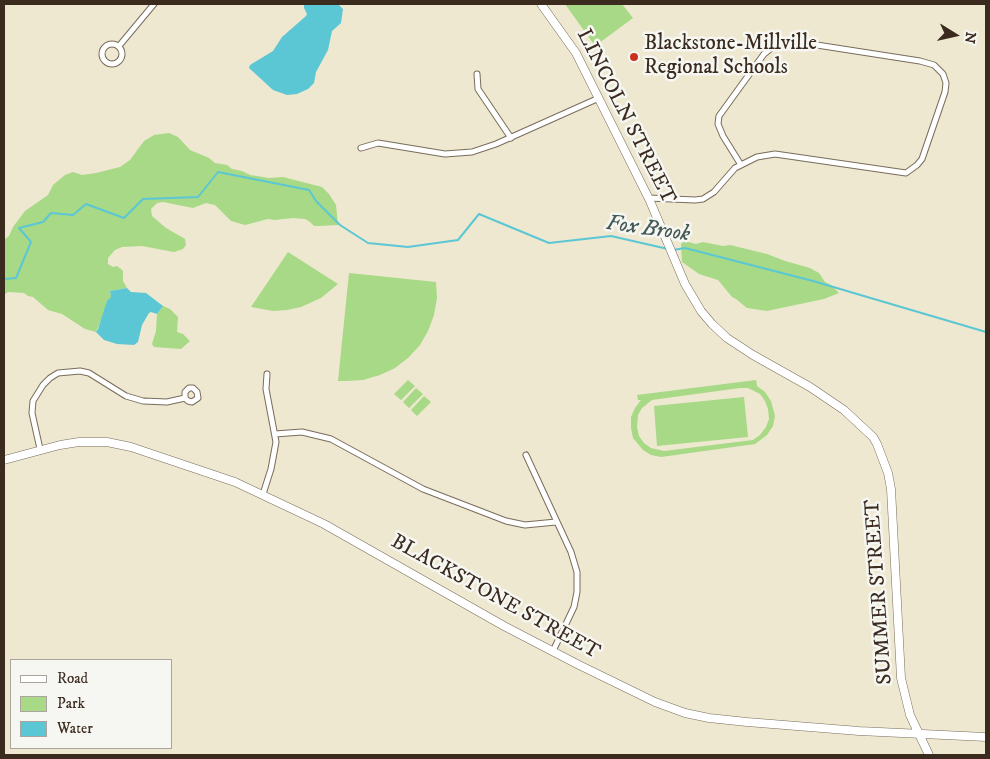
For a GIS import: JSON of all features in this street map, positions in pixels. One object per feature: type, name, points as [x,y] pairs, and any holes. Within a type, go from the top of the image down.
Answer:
[{"type":"main road","name":"LINCOLN STREET","points":[[541,4],[576,53],[648,198],[690,293],[702,311],[718,331],[743,349],[810,387],[844,410],[873,437],[880,453]]},
{"type":"main road","name":"BLACKSTONE STREET","points":[[4,460],[40,449],[79,442],[119,443],[170,459],[263,494],[324,524],[504,626],[655,702],[698,716],[859,731],[986,737]]},
{"type":"main road","name":"SUMMER STREET","points":[[880,453],[888,473],[891,489],[901,678],[908,707],[929,755]]},
{"type":"street","points":[[119,46],[154,4]]},
{"type":"street","points":[[648,198],[703,199],[714,192],[730,173],[741,165],[757,157],[775,154],[906,173],[914,168],[922,159],[945,92],[946,83],[943,74],[934,65],[920,61],[791,41],[774,45],[764,54],[719,116],[718,124],[723,136],[741,165]]},
{"type":"street","points":[[111,44],[119,46],[122,52],[121,60],[114,64],[106,61],[102,55],[104,48],[111,44]]},
{"type":"street","points":[[477,74],[478,89],[511,138]]},
{"type":"street","points":[[362,148],[378,143],[437,153],[463,154],[489,147],[511,138],[599,98]]},
{"type":"street","points":[[40,449],[32,418],[32,407],[36,395],[43,385],[58,373],[80,371],[93,375],[126,396],[135,399],[158,402],[185,398]]},
{"type":"street","points":[[263,494],[274,459],[275,434],[266,389],[268,374]]},
{"type":"street","points":[[275,434],[302,432],[331,439],[423,489],[506,521],[525,525],[556,522]]},
{"type":"street","points":[[526,456],[574,558],[578,579],[574,607],[553,651]]},
{"type":"green space","points":[[565,4],[622,4],[633,18],[595,46]]},
{"type":"green space","points":[[169,133],[178,137],[190,150],[209,158],[215,163],[227,165],[232,169],[250,175],[269,178],[283,177],[322,187],[336,205],[338,225],[314,226],[305,219],[293,218],[268,219],[245,225],[231,221],[215,205],[206,203],[193,208],[163,202],[157,203],[151,209],[152,216],[166,228],[185,239],[186,245],[183,249],[174,252],[142,246],[122,247],[115,250],[108,258],[108,264],[113,267],[117,266],[123,271],[123,281],[127,288],[110,291],[111,297],[96,332],[85,329],[62,314],[48,310],[33,297],[24,293],[8,292],[4,295],[4,240],[9,236],[25,211],[48,195],[53,185],[65,175],[73,172],[82,175],[96,173],[120,167],[130,160],[144,141],[154,135]]},
{"type":"green space","points":[[684,241],[696,244],[703,242],[723,246],[730,245],[767,254],[810,268],[819,273],[825,282],[839,293],[824,299],[767,311],[747,308],[732,297],[718,280],[699,274],[682,262],[681,244]]},
{"type":"green space","points":[[288,252],[338,284],[321,298],[301,307],[273,311],[251,307]]},
{"type":"green space","points":[[349,273],[436,282],[437,298],[434,315],[428,331],[420,345],[408,358],[395,368],[380,375],[363,380],[338,381]]},
{"type":"green space","points":[[163,306],[170,309],[178,317],[177,332],[183,334],[190,341],[181,349],[154,347],[152,344],[156,331],[157,314]]},
{"type":"green space","points":[[408,380],[415,386],[401,400],[394,394]]},
{"type":"green space","points":[[756,380],[757,386],[765,392],[771,401],[775,416],[773,426],[767,435],[755,444],[661,457],[651,455],[643,450],[633,438],[631,417],[641,400],[638,400],[637,395]],"holes":[[[748,388],[760,394],[765,401],[769,419],[760,435],[753,440],[664,451],[651,448],[639,436],[637,427],[638,415],[642,408],[652,400]]]},
{"type":"green space","points":[[416,388],[423,394],[409,408],[403,402]]},
{"type":"green space","points":[[424,396],[431,402],[417,416],[411,410]]},
{"type":"green space","points":[[744,397],[748,437],[657,446],[654,406]]},
{"type":"water","points":[[304,4],[338,4],[343,9],[341,23],[332,31],[328,50],[316,72],[314,83],[308,89],[297,94],[287,95],[273,90],[249,68],[250,65],[273,51],[282,37],[306,16]]},
{"type":"water","points":[[127,288],[131,292],[146,293],[163,306],[157,314],[149,313],[142,325],[138,342],[134,345],[117,344],[104,340],[96,332],[107,301],[111,297],[110,291]]},
{"type":"waterway","name":"Fox Brook","points":[[4,279],[16,278],[31,242],[19,228],[43,222],[51,213],[73,215],[86,204],[124,218],[143,199],[198,197],[218,172],[309,190],[316,201],[340,225],[368,243],[408,247],[458,240],[479,214],[549,243],[611,236],[668,249]]},
{"type":"waterway","name":"Fox Brook","points":[[673,250],[685,248],[813,281],[986,332]]},
{"type":"place","name":"Blackstone-Millville Regional Schools","points":[[634,57]]}]
